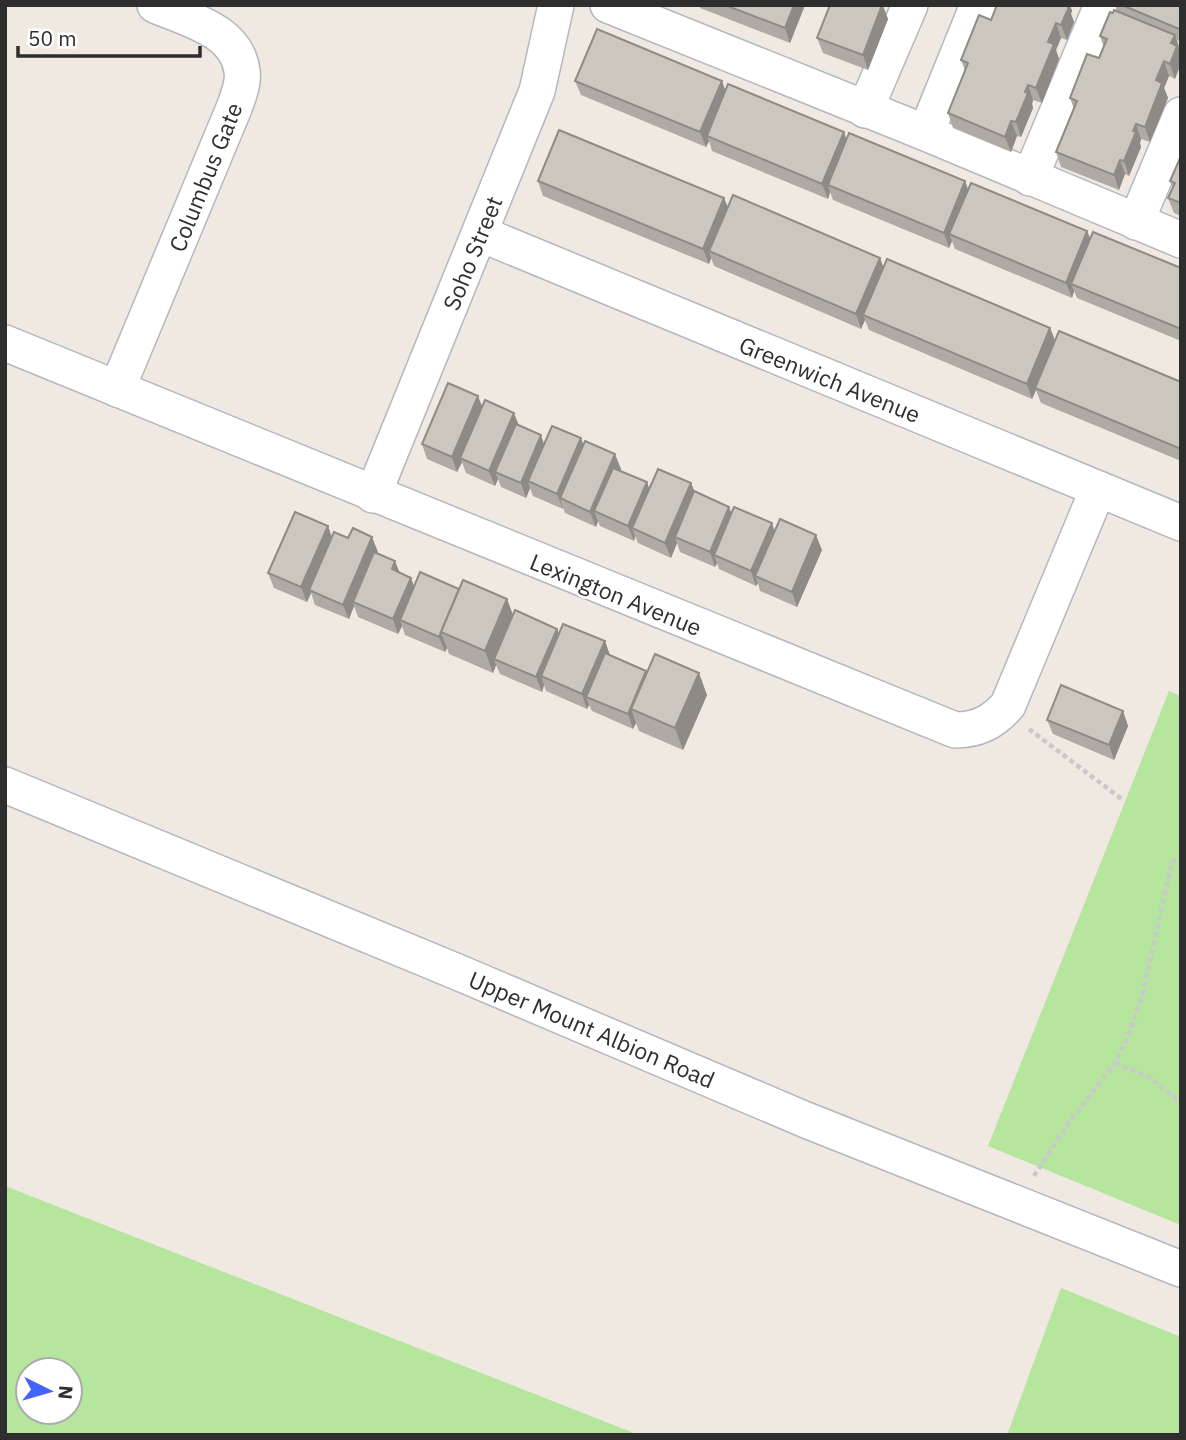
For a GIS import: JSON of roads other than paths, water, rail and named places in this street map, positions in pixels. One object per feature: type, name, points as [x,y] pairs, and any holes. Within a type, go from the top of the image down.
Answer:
[{"type":"street","name":"Columbus Gate","points":[[117,389],[234,108],[243,72],[238,56],[229,42],[211,30],[155,5]]},
{"type":"street","name":"Soho Street","points":[[373,495],[537,91],[556,5]]},
{"type":"street","points":[[608,5],[926,133],[1181,240]]},
{"type":"street","points":[[864,110],[910,5]]},
{"type":"street","points":[[926,133],[978,5]]},
{"type":"street","points":[[1030,178],[1102,5]]},
{"type":"street","points":[[1136,222],[1181,115]]},
{"type":"street","name":"Greenwich Avenue","points":[[481,234],[1181,523]]},
{"type":"street","name":"Lexington Avenue","points":[[5,344],[955,730],[970,730],[997,718],[1008,705],[1098,489]]},
{"type":"street","name":"Upper Mount Albion Road","points":[[5,785],[806,1120],[1181,1269]]}]
